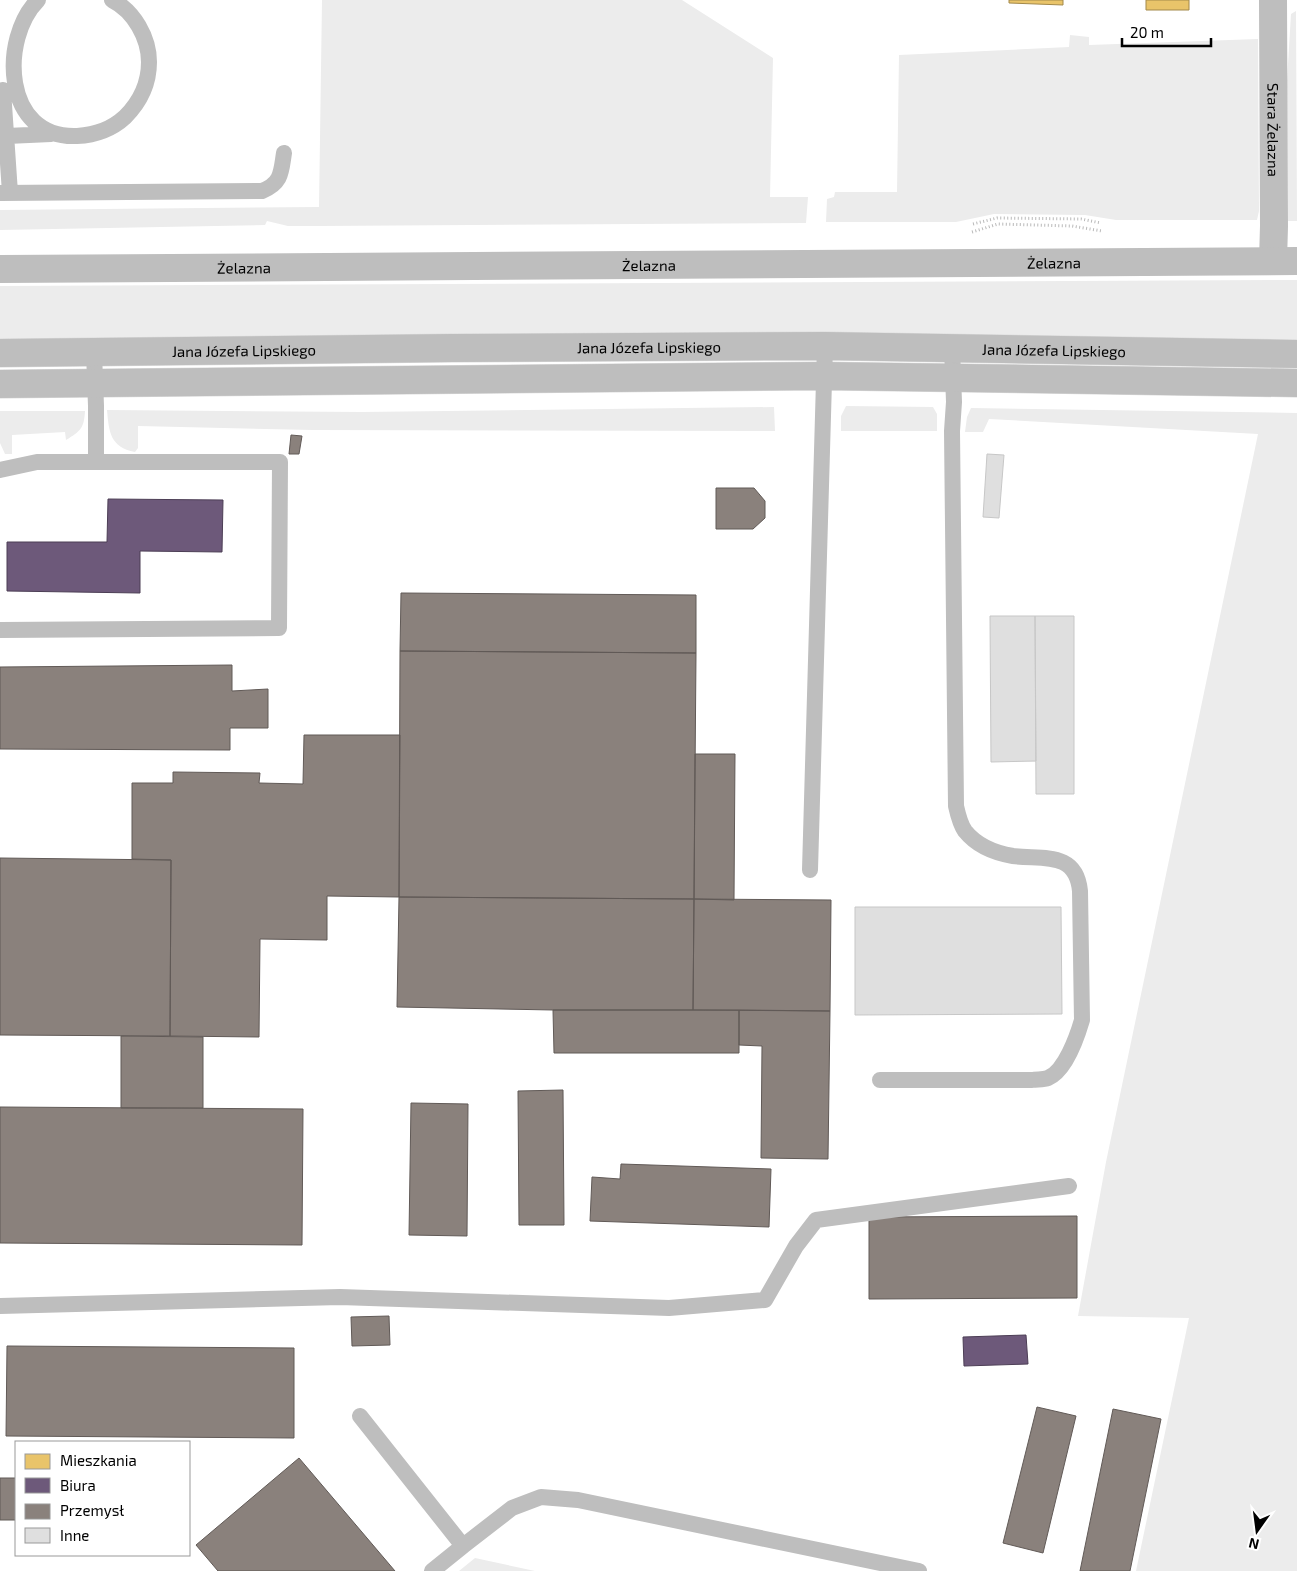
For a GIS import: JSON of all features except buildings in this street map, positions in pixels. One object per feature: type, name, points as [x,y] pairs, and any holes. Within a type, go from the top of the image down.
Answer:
[{"type":"main road","name":"Stara Żelazna","points":[[1273,0],[1274,216],[1285,261]]},
{"type":"main road","name":"Żelazna","points":[[0,269],[1285,261]]},
{"type":"main road","name":"Jana Józefa Lipskiego","points":[[0,353],[824,346],[1297,354]]},
{"type":"main road","name":"Jana Józefa Lipskiego","points":[[0,384],[824,376],[1297,383]]},
{"type":"lane","points":[[38,0],[18,18],[8,33],[3,50],[1,68],[7,136],[5,193],[262,191],[272,187],[279,179],[284,153]]},
{"type":"lane","points":[[7,136],[54,134],[88,136],[105,131],[120,122],[132,110],[142,95],[148,78],[149,61],[146,44],[140,27],[129,13],[112,0]]},
{"type":"lane","points":[[1,68],[13,103],[24,116],[38,127],[54,134]]},
{"type":"lane","points":[[810,870],[824,346]]},
{"type":"lane","points":[[880,1080],[1032,1080],[1047,1078],[1062,1066],[1078,1034],[1082,1020],[1080,891],[1079,883],[1072,869],[1062,862],[1048,857],[1012,856],[991,850],[977,842],[965,831],[959,820],[956,806],[952,347]]},
{"type":"lane","points":[[94,353],[96,462]]},
{"type":"lane","points":[[0,470],[37,462],[280,462],[279,628],[0,630]]},
{"type":"lane","points":[[0,1306],[340,1297],[669,1308],[765,1300],[796,1246],[816,1220],[1069,1186]]},
{"type":"lane","points":[[360,1416],[463,1546]]},
{"type":"lane","points":[[432,1571],[512,1508],[541,1497],[578,1500],[919,1571]]},
{"type":"path","points":[[972,224],[997,218],[1080,219],[1101,223]]},
{"type":"shaded area","points":[[322,0],[682,0],[773,58],[770,197],[808,197],[806,223],[288,226],[267,221],[265,225],[0,230],[0,210],[319,207]]},
{"type":"shaded area","points":[[1296,11],[1297,221],[1288,221],[1287,81],[1291,14]]},
{"type":"shaded area","points":[[1070,35],[1089,37],[1089,45],[1258,39],[1259,211],[1257,220],[1116,220],[1085,215],[994,214],[956,222],[826,222],[827,199],[834,197],[835,192],[897,192],[899,55],[1069,47]]},
{"type":"shaded area","points":[[1297,280],[1297,340],[843,333],[438,334],[0,343],[0,286]]},
{"type":"shaded area","points":[[846,406],[933,407],[937,414],[937,431],[841,431],[841,416]]},
{"type":"shaded area","points":[[774,407],[775,431],[313,430],[138,426],[138,448],[135,452],[120,446],[112,437],[107,410],[362,412]]},
{"type":"shaded area","points":[[971,408],[1297,413],[1297,1571],[1136,1571],[1189,1318],[1078,1316],[1106,1162],[1258,434],[989,419],[983,432],[965,432],[967,417]]},
{"type":"shaded area","points":[[0,411],[85,411],[81,428],[66,440],[65,432],[12,435],[12,454],[5,454],[0,443]]},
{"type":"shaded area","points":[[475,1558],[535,1571],[459,1571]]}]
